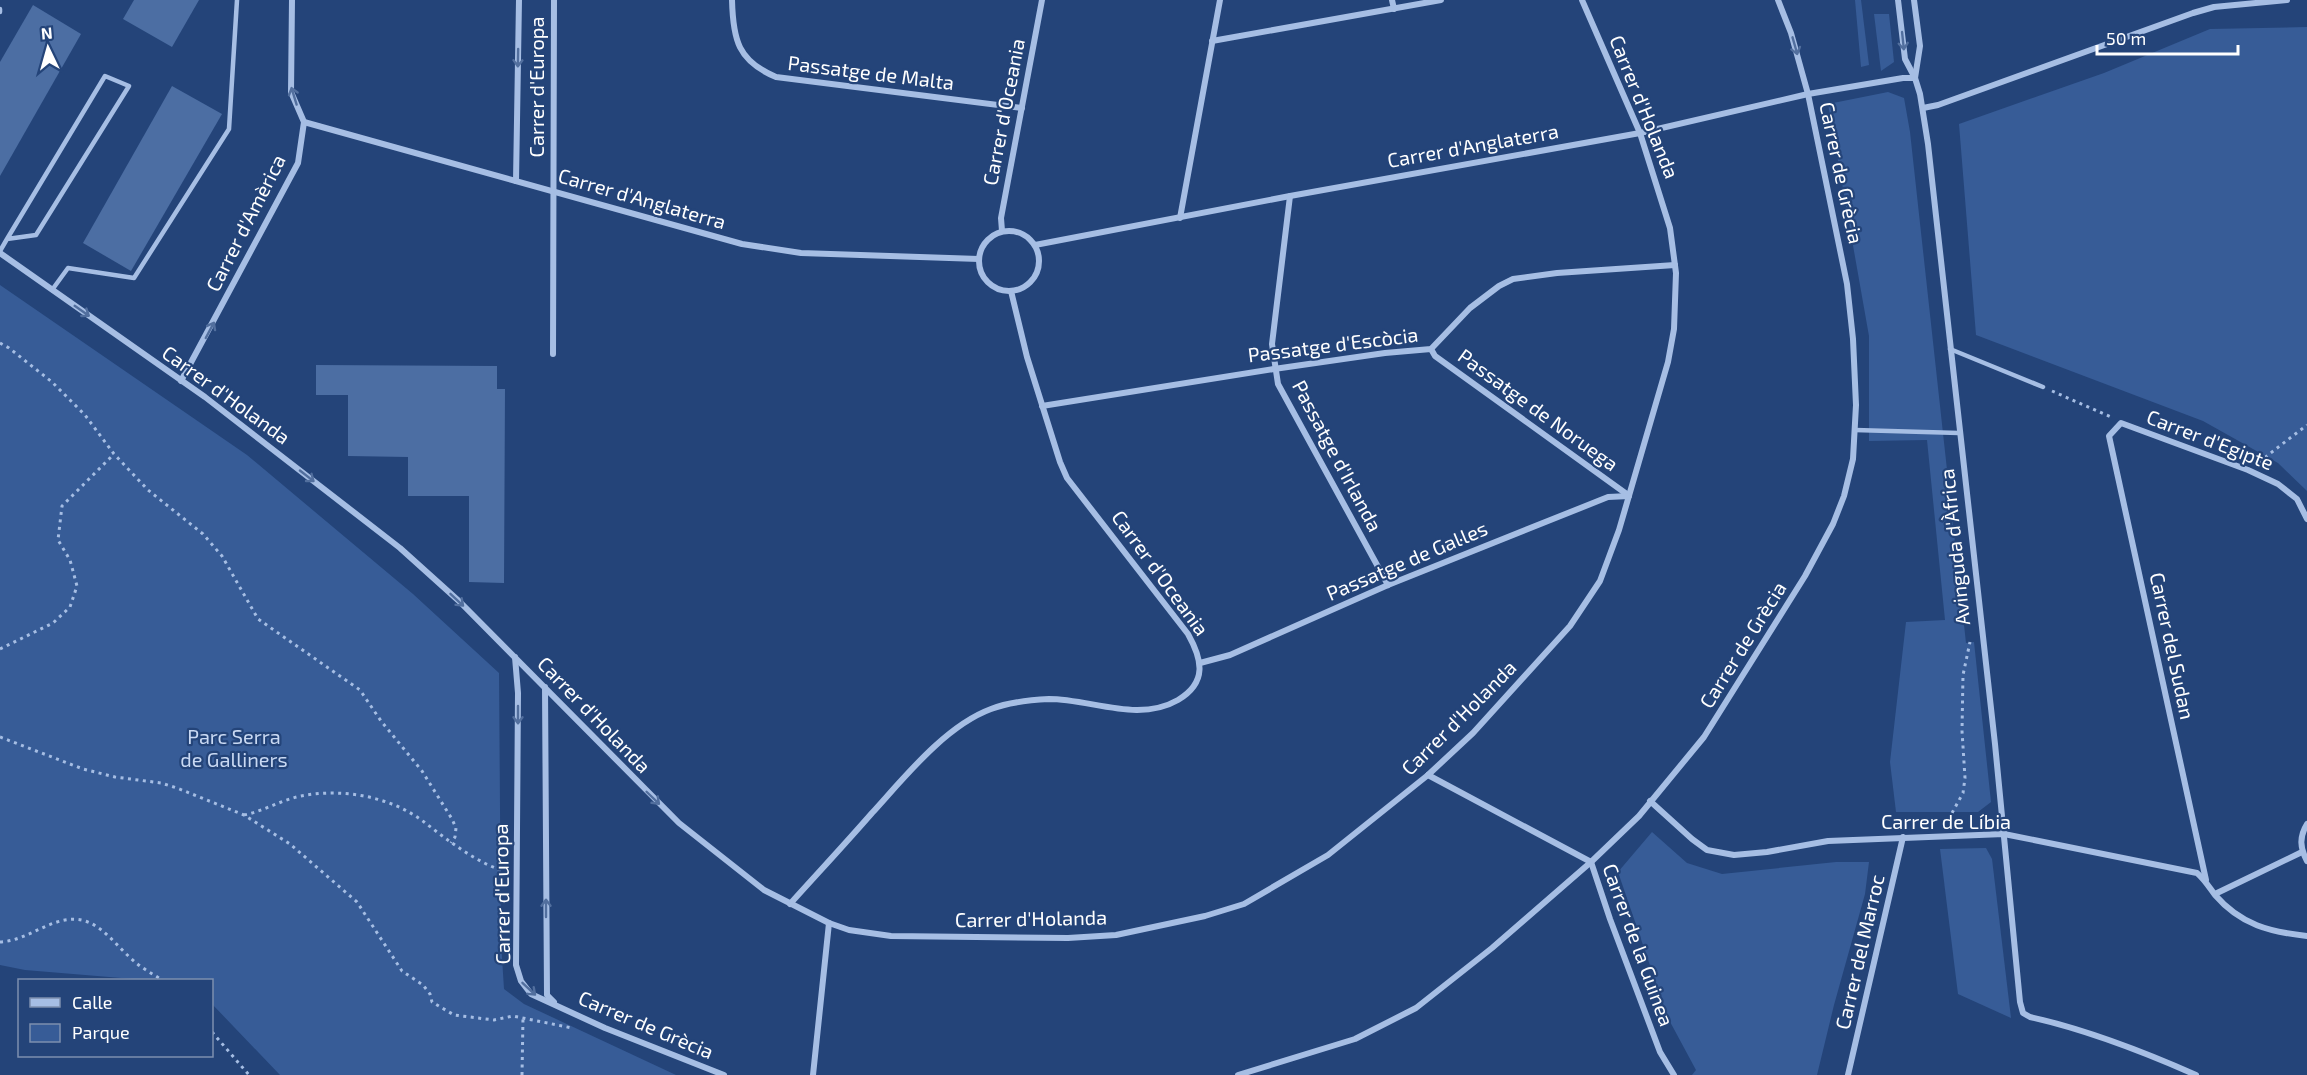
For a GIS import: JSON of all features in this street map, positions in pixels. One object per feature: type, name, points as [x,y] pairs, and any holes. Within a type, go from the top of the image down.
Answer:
[{"type":"street","points":[[292,0],[291,92],[304,122]]},
{"type":"street","name":"Carrer d'Europa","points":[[516,181],[519,0]]},
{"type":"street","name":"Carrer d'Europa","points":[[553,354],[554,0]]},
{"type":"street","name":"Passatge de Malta","points":[[732,0],[735,33],[748,61],[760,70],[776,77],[1022,108]]},
{"type":"street","name":"Carrer d'Oceania","points":[[1002,231],[1001,218],[1042,0]]},
{"type":"street","points":[[1180,218],[1220,0]]},
{"type":"street","points":[[1392,0],[1394,9]]},
{"type":"street","points":[[1212,41],[1441,0]]},
{"type":"street","name":"Carrer d'Holanda","points":[[0,252],[214,404],[400,548],[460,602],[641,787],[693,835],[764,890],[829,923],[849,930],[891,936],[1068,938],[1116,934],[1205,916],[1244,904],[1328,855],[1428,775],[1473,733],[1570,626],[1600,581],[1619,530],[1668,362],[1674,329],[1675,265],[1670,228],[1640,133],[1582,0]]},
{"type":"street","name":"Carrer de Grècia","points":[[1238,1075],[1355,1039],[1416,1008],[1492,948],[1592,862],[1639,816],[1704,737],[1805,576],[1833,524],[1844,496],[1853,459],[1855,430],[1856,375],[1847,284],[1808,94],[1791,33],[1778,0]]},
{"type":"street","name":"Avinguda d'Àfrica","points":[[1898,0],[1905,59],[1915,78],[1923,108],[2023,1013],[2030,1017],[2082,1030],[2151,1055],[2196,1075]]},
{"type":"street","name":"Avinguda d'Àfrica","points":[[1914,0],[1920,46],[1915,78]]},
{"type":"street","points":[[1923,108],[1938,105],[2193,13],[2214,7],[2287,0]]},
{"type":"street","name":"Carrer d'Anglaterra","points":[[1035,245],[1640,133],[1808,94],[1915,78]]},
{"type":"street","name":"Carrer d'Anglaterra","points":[[304,122],[742,244],[773,250],[979,259]]},
{"type":"street","name":"Carrer d'Amèrica","points":[[181,381],[298,163],[304,122]]},
{"type":"street","name":"Passatge d'Irlanda","points":[[1290,196],[1272,344],[1278,384],[1388,585]]},
{"type":"street","points":[[1002,231],[1021,233],[1035,245],[1039,257],[1035,275],[1023,288],[1011,291],[1001,290],[984,278],[979,259],[986,241],[1002,231]]},
{"type":"street","name":"Passatge d'Escòcia","points":[[1042,406],[1275,369],[1385,353],[1431,349],[1485,296],[1513,279],[1545,274],[1675,265]]},
{"type":"street","name":"Carrer d'Oceania","points":[[790,904],[921,759],[974,718],[990,709],[1010,703],[1050,699],[1127,710],[1164,705],[1179,700],[1200,677],[1197,650],[1175,615],[1067,478],[1027,357],[1011,291]]},
{"type":"street","name":"Passatge de Noruega","points":[[1431,349],[1435,356],[1629,496]]},
{"type":"street","name":"Carrer d'Egipte","points":[[2121,423],[2248,470],[2278,484],[2297,499],[2307,519]]},
{"type":"street","name":"Carrer del Sudan","points":[[2121,423],[2109,436],[2206,880]]},
{"type":"street","name":"Passatge de Gal·les","points":[[1200,663],[1230,655],[1388,585],[1608,497],[1629,496]]},
{"type":"street","name":"Carrer d'Europa","points":[[514,657],[518,693],[516,965],[521,981],[531,994],[556,1005]]},
{"type":"street","points":[[545,687],[547,995],[556,1005]]},
{"type":"street","name":"Carrer de la Guinea","points":[[1428,775],[1592,862],[1610,920],[1656,1041],[1674,1075]]},
{"type":"street","name":"Carrer de Líbia","points":[[1650,801],[1707,850],[1734,855],[1767,852],[1828,841],[2004,834],[2197,873],[2206,880]]},
{"type":"street","points":[[2307,824],[2301,839],[2302,852],[2307,861]]},
{"type":"street","name":"Carrer del Marroc","points":[[1848,1075],[1903,837]]},
{"type":"street","points":[[2215,894],[2302,852]]},
{"type":"street","points":[[2206,880],[2215,894],[2233,912],[2255,926],[2279,933],[2307,936]]},
{"type":"street","points":[[813,1075],[829,923]]},
{"type":"street","name":"Carrer de Grècia","points":[[556,1005],[605,1028],[724,1075]]},
{"type":"lane","points":[[52,290],[68,268],[134,278],[229,129],[237,0]]},
{"type":"lane","points":[[0,252],[7,240],[105,76],[129,86],[36,235],[7,240]]},
{"type":"lane","points":[[1950,349],[2043,387]]},
{"type":"lane","points":[[1855,430],[1959,433]]},
{"type":"path","points":[[0,343],[52,382],[85,415],[114,454],[148,490],[203,534],[222,556],[258,619],[360,690],[381,721],[422,771],[452,819],[456,828],[455,837],[451,843]]},
{"type":"path","points":[[2043,387],[2105,413]]},
{"type":"path","points":[[2248,470],[2307,425]]},
{"type":"path","points":[[0,649],[53,623],[70,607],[77,586],[70,561],[58,540],[62,506],[114,454]]},
{"type":"path","points":[[1952,813],[1963,793],[1965,778],[1962,732],[1963,675],[1970,637]]},
{"type":"path","points":[[0,737],[84,769],[177,788],[244,815],[290,844],[357,902],[402,971],[423,985],[430,994],[432,1002],[454,1015],[494,1020],[513,1016],[577,1029]]},
{"type":"path","points":[[244,815],[260,812],[299,796],[363,795],[407,809],[451,843],[497,869],[517,876]]},
{"type":"path","points":[[0,942],[27,935],[49,924],[69,918],[83,919],[96,924],[138,965],[159,979]]},
{"type":"path","points":[[522,1075],[523,1018]]},
{"type":"path","points":[[213,1033],[249,1075]]},
{"type":"green space","points":[[1855,0],[1861,0],[1869,65],[1861,67]]},
{"type":"green space","points":[[1874,14],[1889,14],[1894,62],[1881,71]]},
{"type":"green space","points":[[2307,27],[2307,491],[2278,463],[2203,421],[1976,335],[1959,124],[2104,73],[2210,29]]},
{"type":"green space","points":[[1888,92],[1904,98],[1910,132],[1966,643],[1974,642],[1991,802],[1978,812],[1896,812],[1890,762],[1906,622],[1945,620],[1927,440],[1869,441],[1869,336],[1828,104]]},
{"type":"green space","name":"Parc Serra de Galliners","points":[[0,285],[247,455],[413,594],[499,673],[501,942],[504,989],[524,1004],[676,1075],[280,1075],[213,1005],[213,979],[133,979],[25,970],[0,965]]},
{"type":"green space","points":[[1652,832],[1687,863],[1722,874],[1836,862],[1869,862],[1865,894],[1817,1075],[1692,1075],[1696,1070],[1668,1018],[1618,872]]},
{"type":"green space","points":[[1986,848],[1992,859],[2011,1018],[1958,994],[1940,849]]},
{"type":"building","points":[[134,0],[199,0],[172,47],[123,19]]},
{"type":"building","points":[[33,5],[81,34],[0,176],[0,62]]},
{"type":"building","points":[[172,86],[222,114],[131,271],[83,243]]},
{"type":"building","points":[[316,365],[497,366],[497,389],[505,389],[504,583],[469,582],[469,496],[408,496],[408,457],[348,456],[348,395],[316,395]]}]
